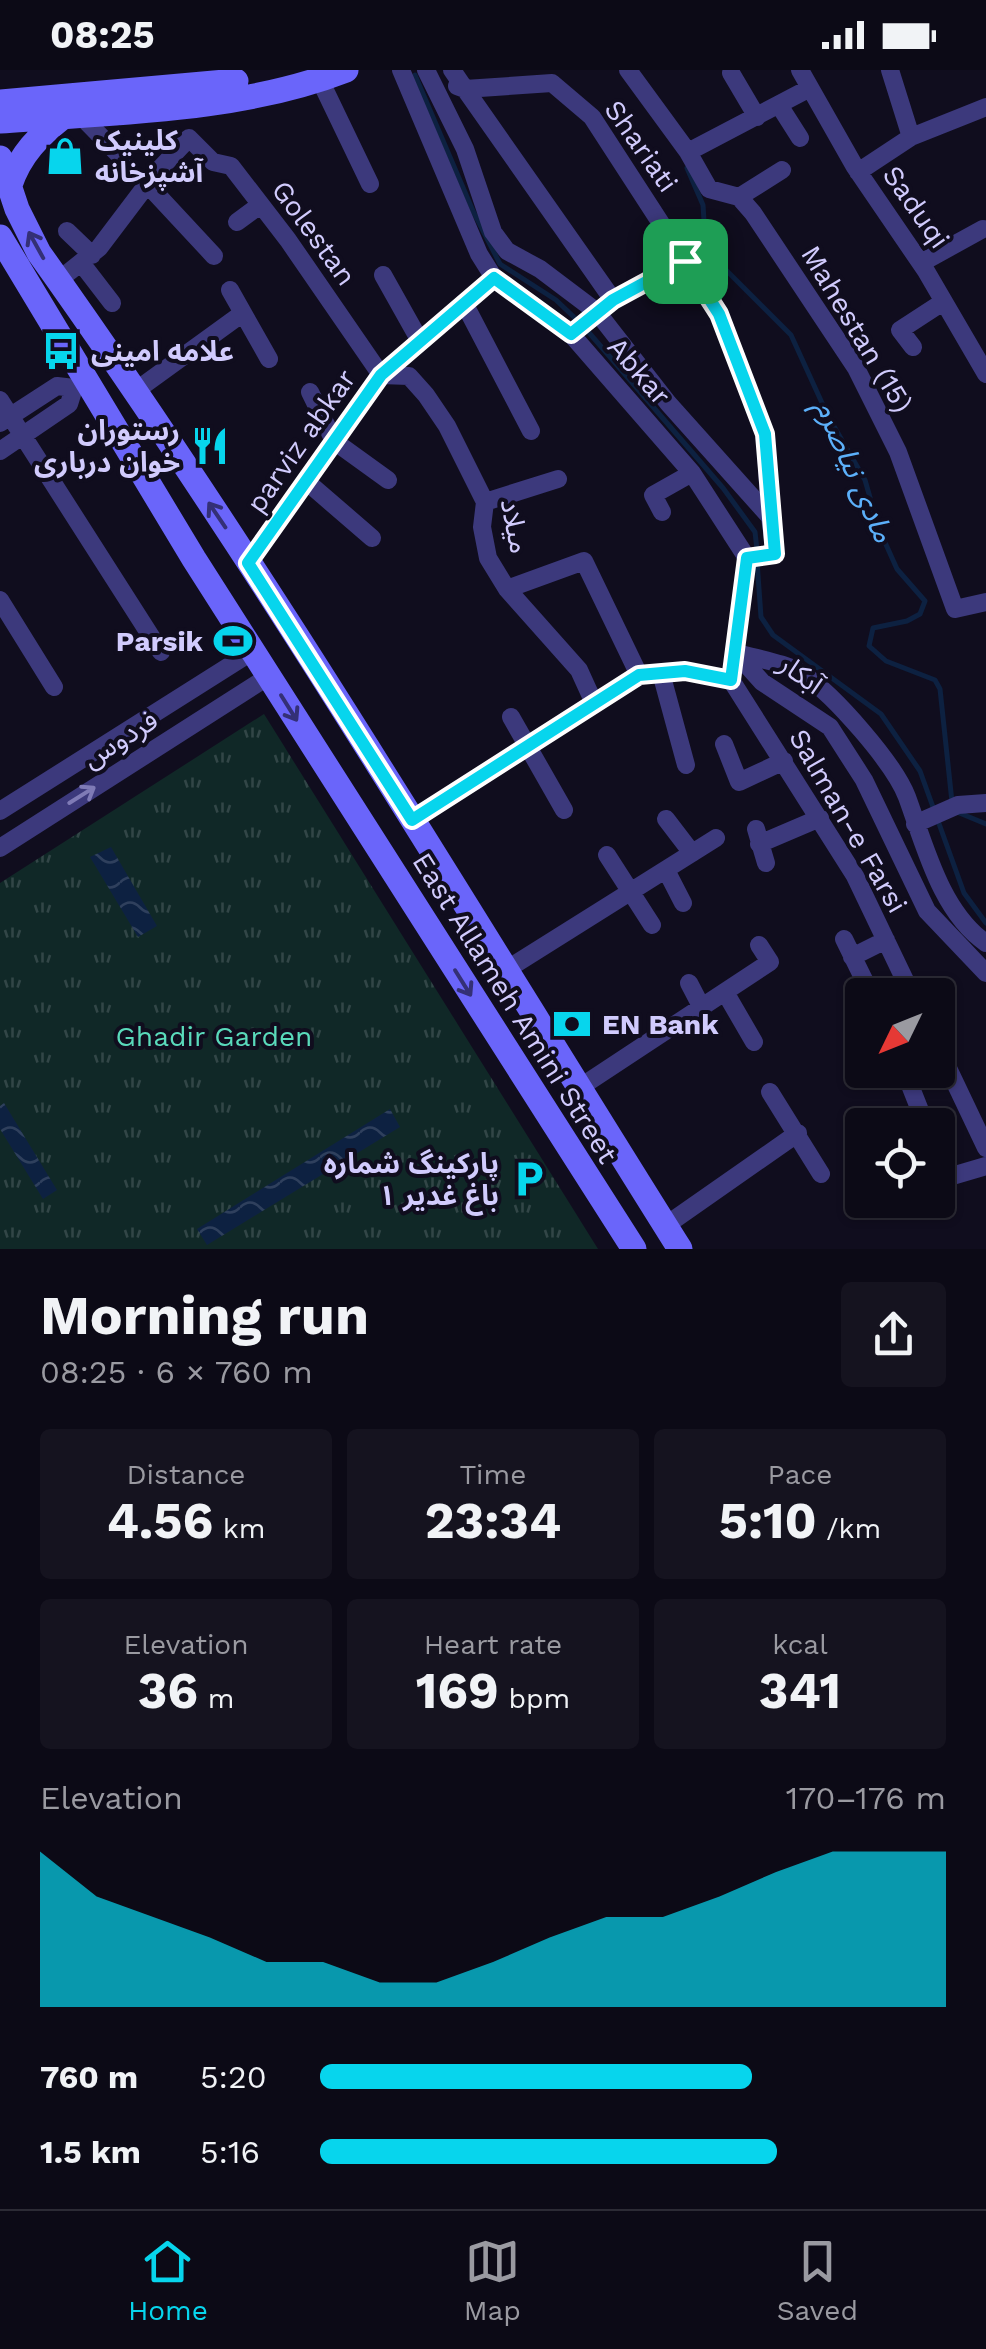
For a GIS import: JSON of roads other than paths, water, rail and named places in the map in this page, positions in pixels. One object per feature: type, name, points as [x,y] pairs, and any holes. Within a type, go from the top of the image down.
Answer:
[{"type":"main road","points":[[0,102],[279,76],[295,70]]},
{"type":"main road","points":[[0,122],[72,116],[167,88],[281,92],[346,70]]},
{"type":"main road","points":[[10,185],[28,148],[72,116]]},
{"type":"main road","name":"East Allameh Amini Street","points":[[0,158],[17,208],[40,253],[248,563],[680,1249]]},
{"type":"main road","name":"East Allameh Amini Street","points":[[0,238],[253,651],[634,1249]]},
{"type":"main road","points":[[37,297],[43,282],[61,284]]},
{"type":"main road","points":[[602,1201],[636,1181]]},
{"type":"street","name":"Abkar","points":[[401,70],[479,254],[494,278],[571,334],[692,473],[747,558]]},
{"type":"street","points":[[452,70],[613,300]]},
{"type":"street","points":[[656,70],[634,76],[688,152],[708,189],[739,197],[782,170]]},
{"type":"street","name":"Saduqi","points":[[800,70],[858,172],[921,263],[986,374]]},
{"type":"street","points":[[890,70],[911,136]]},
{"type":"street","points":[[428,73],[465,89]]},
{"type":"street","points":[[412,820],[639,675],[685,671],[731,680],[747,558],[775,554],[770,517],[668,403],[597,312],[540,269],[506,251],[494,232],[464,149],[428,73]]},
{"type":"street","points":[[731,73],[757,117]]},
{"type":"street","points":[[320,80],[370,184]]},
{"type":"street","name":"Shariati","points":[[465,89],[552,83],[592,117],[719,314],[765,434],[770,517]]},
{"type":"street","points":[[61,284],[124,219],[189,138],[167,88]]},
{"type":"street","points":[[688,152],[810,88]]},
{"type":"street","points":[[779,106],[800,138]]},
{"type":"street","points":[[858,172],[911,136],[986,107]]},
{"type":"street","points":[[72,116],[124,160]]},
{"type":"street","points":[[464,149],[493,128]]},
{"type":"street","name":"Golestan","points":[[189,138],[213,162],[231,166],[381,375]]},
{"type":"street","points":[[148,185],[214,256]]},
{"type":"street","name":"Mahestan (15)","points":[[739,197],[856,368],[898,452],[955,609],[986,602]]},
{"type":"street","points":[[237,222],[260,204]]},
{"type":"street","points":[[921,263],[983,229]]},
{"type":"street","points":[[66,231],[112,303]]},
{"type":"street","points":[[571,334],[613,300],[685,261]]},
{"type":"street","points":[[383,275],[420,341]]},
{"type":"street","name":"parviz abkar","points":[[248,563],[381,375],[494,278]]},
{"type":"street","points":[[230,290],[269,359]]},
{"type":"street","points":[[913,347],[900,330],[944,302]]},
{"type":"street","points":[[464,303],[531,431]]},
{"type":"street","points":[[134,392],[244,313]]},
{"type":"street","name":"میلاد","points":[[381,375],[408,376],[447,426],[485,502],[482,527],[488,558],[507,588],[579,670],[594,703]]},
{"type":"street","points":[[0,450],[70,404],[74,388],[58,386],[5,420]]},
{"type":"street","points":[[310,392],[334,442],[388,480]]},
{"type":"street","points":[[0,400],[5,420],[22,435],[161,652]]},
{"type":"street","points":[[662,512],[653,495],[692,473]]},
{"type":"street","points":[[485,502],[558,479]]},
{"type":"street","points":[[306,481],[372,538]]},
{"type":"street","points":[[507,588],[584,560],[639,675]]},
{"type":"street","points":[[0,600],[54,687]]},
{"type":"street","name":"فردوس","points":[[0,813],[253,651]]},
{"type":"street","name":"آبکار","points":[[736,652],[802,673],[862,731],[906,793],[958,920],[986,943]]},
{"type":"street","name":"آبکار","points":[[736,652],[762,682],[830,727],[864,780],[927,911],[986,973]]},
{"type":"street","points":[[661,673],[686,764]]},
{"type":"street","name":"فردوس","points":[[8,843],[269,676]]},
{"type":"street","name":"Salman-e Farsi","points":[[731,680],[855,876],[904,978]]},
{"type":"street","points":[[511,717],[564,810]]},
{"type":"street","points":[[724,744],[739,782],[784,761]]},
{"type":"street","points":[[916,824],[958,806],[986,804]]},
{"type":"street","points":[[0,813],[8,843]]},
{"type":"street","points":[[766,863],[757,836],[820,818]]},
{"type":"street","points":[[666,820],[692,853]]},
{"type":"street","points":[[506,970],[716,838]]},
{"type":"street","points":[[607,855],[652,926]]},
{"type":"street","points":[[666,870],[683,903]]},
{"type":"street","points":[[844,939],[863,978]]},
{"type":"street","points":[[852,957],[886,940]]},
{"type":"street","points":[[579,1088],[770,962],[759,944]]},
{"type":"street","points":[[690,983],[702,1008]]},
{"type":"street","points":[[725,992],[754,1042]]},
{"type":"street","points":[[955,1083],[986,1148]]},
{"type":"street","points":[[770,1092],[821,1174]]},
{"type":"street","points":[[665,1226],[798,1133]]},
{"type":"street","points":[[955,1175],[986,1166]]},
{"type":"water","points":[[111,847],[157,926],[138,937],[90,857]]},
{"type":"water","points":[[4,1103],[57,1190],[43,1199],[0,1129],[0,1106]]},
{"type":"water","points":[[390,1109],[400,1127],[207,1245],[197,1229]]},
{"type":"waterway","points":[[415,75],[500,264],[556,300],[577,320]]},
{"type":"waterway","name":"مادی نیاصرم","points":[[687,168],[703,205],[705,237],[714,258],[791,335],[828,416],[865,480],[879,529],[897,569],[925,601],[920,614],[907,621],[873,628],[869,646],[886,661],[935,680],[940,689],[952,802]]},
{"type":"waterway","points":[[585,328],[723,488],[755,532],[757,550]]},
{"type":"waterway","points":[[757,561],[761,617],[773,635],[881,714],[920,771],[964,893],[986,923]]},
{"type":"waterway","name":"مادی نیاصرم","points":[[957,812],[986,824]]},
{"type":"place","name":"کلینیک آشپزخانه","points":[[65,156]]},
{"type":"place","name":"علامه امینی","points":[[61,351]]},
{"type":"place","name":"رستوران خوان درباری","points":[[210,446]]},
{"type":"place","name":"Parsik","points":[[233,641]]},
{"type":"place","name":"EN Bank","points":[[572,1024]]},
{"type":"place","name":"پارکینگ شماره ۱ باغ غدیر","points":[[529,1179]]},
{"type":"park label","name":"Ghadir Garden","points":[[214,1036]]}]
